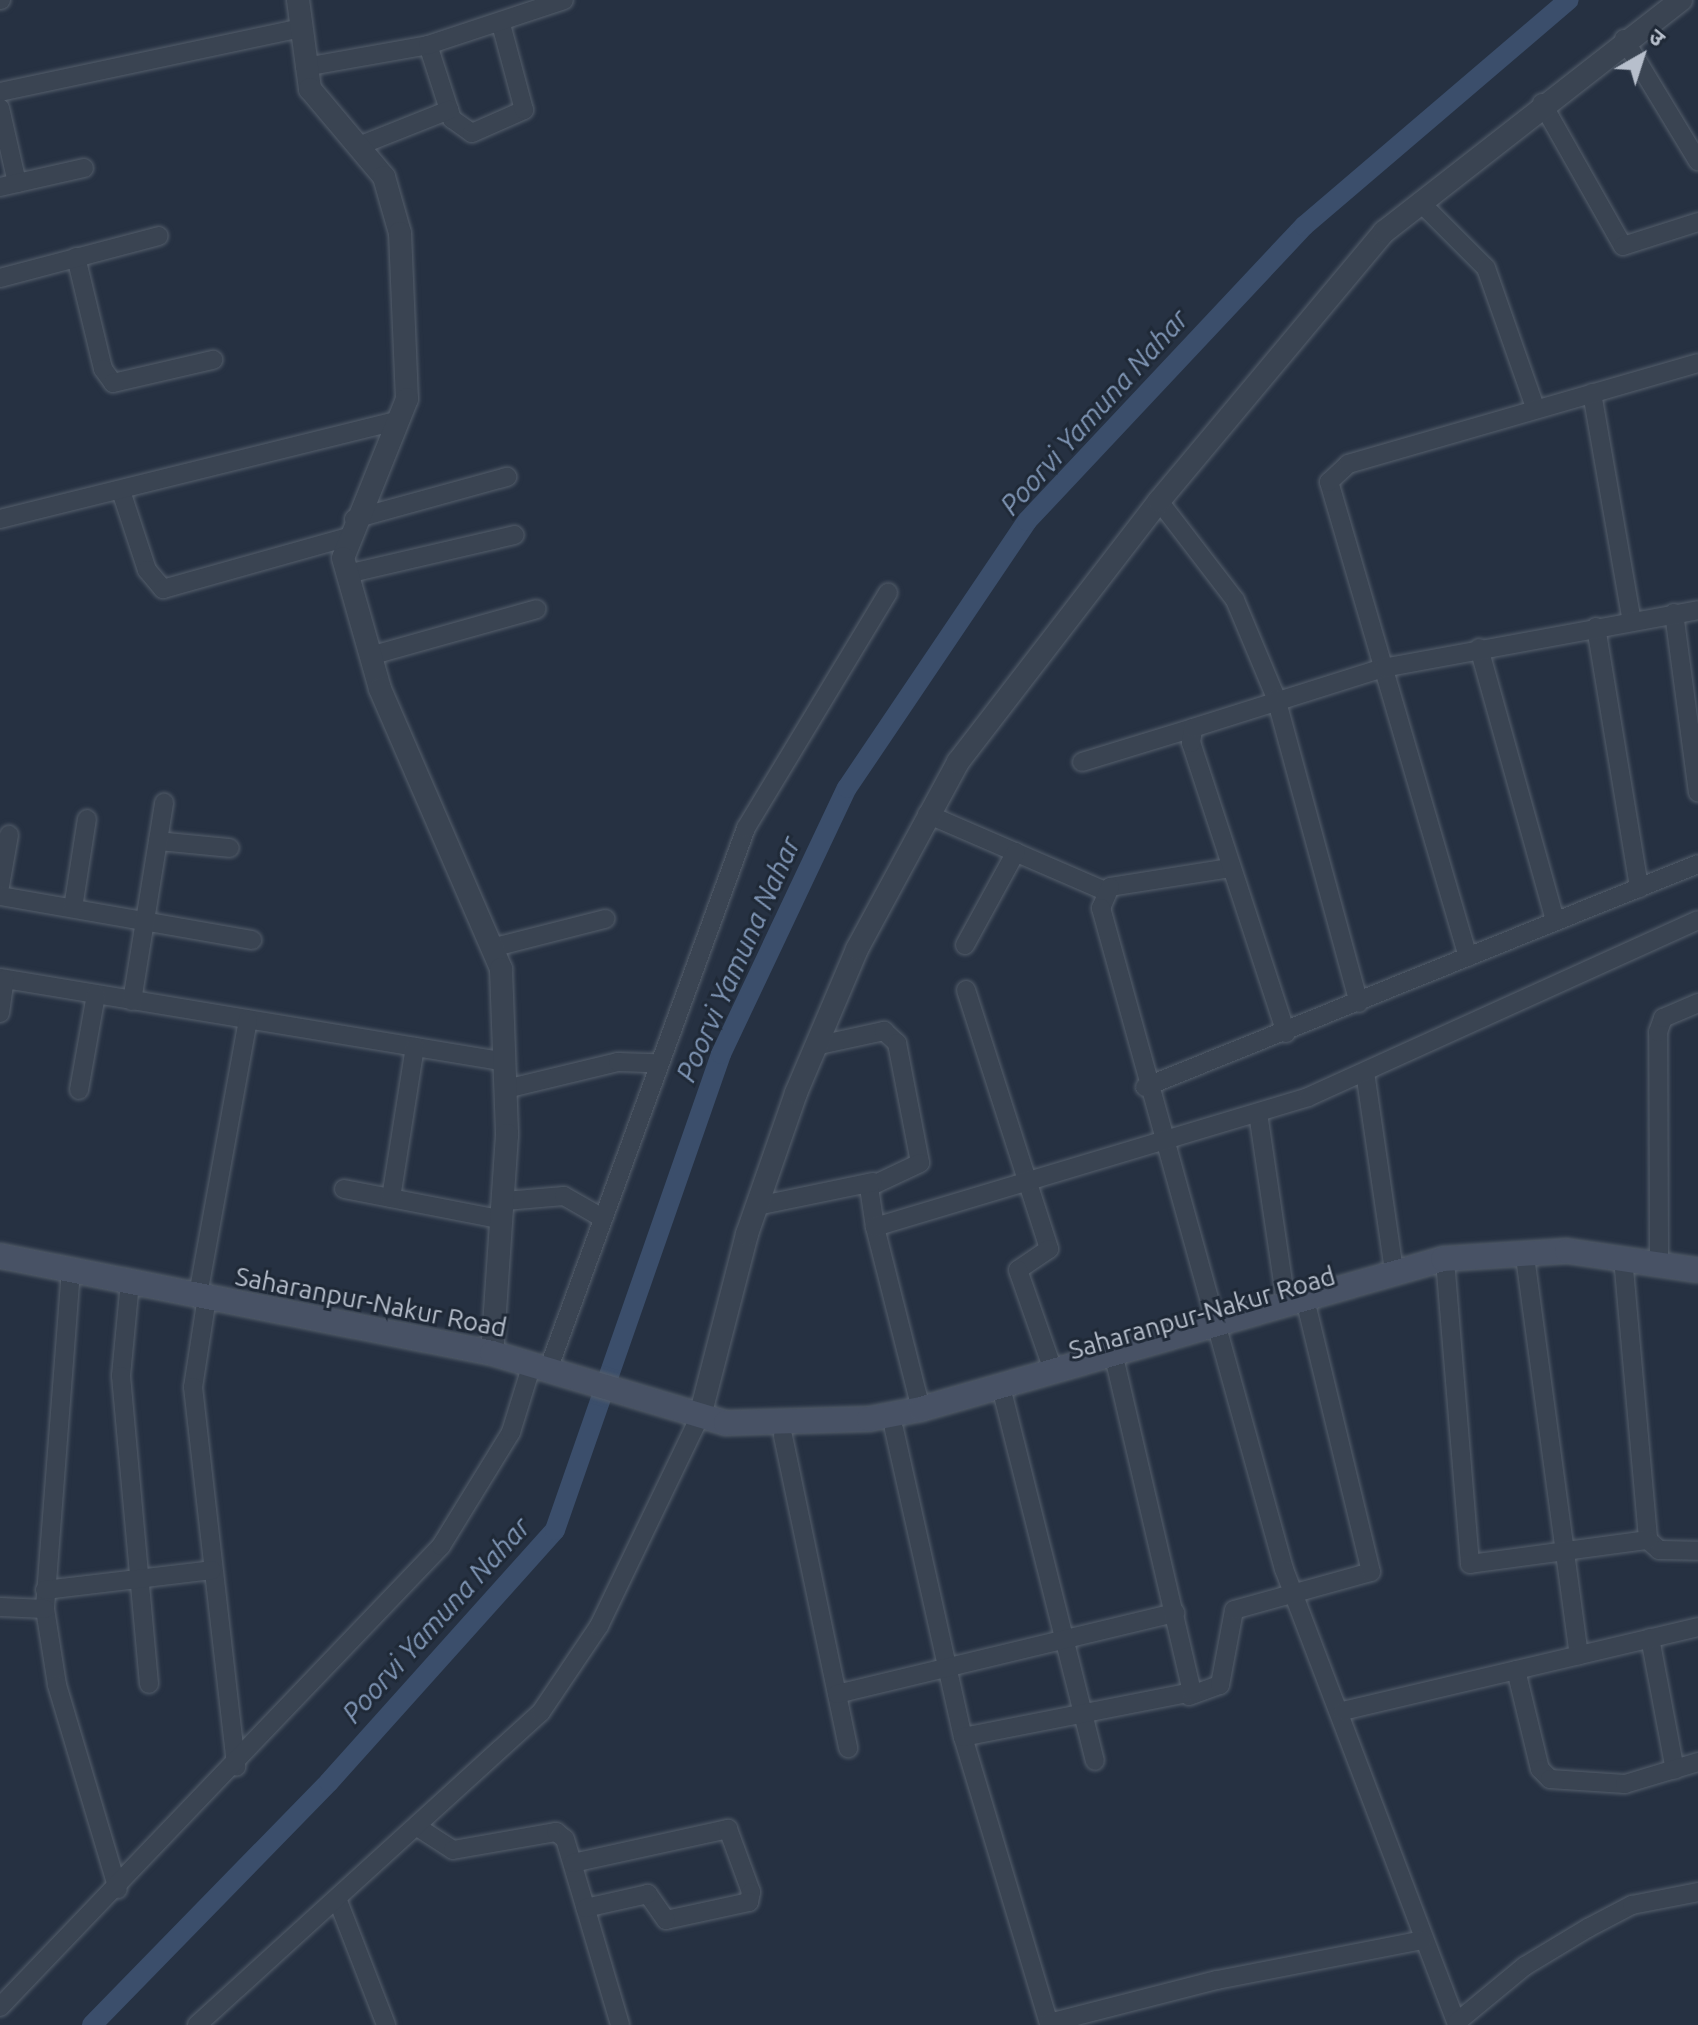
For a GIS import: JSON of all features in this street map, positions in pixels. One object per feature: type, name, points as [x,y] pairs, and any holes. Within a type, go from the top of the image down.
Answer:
[{"type":"main road","name":"Saharanpur-Nakur Road","points":[[1297,1306],[1394,1272],[1525,1251],[1659,1262],[1698,1270]]},
{"type":"main road","name":"Saharanpur-Nakur Road","points":[[0,1256],[492,1353],[690,1413],[783,1436],[894,1429],[1116,1366],[1217,1329]]},
{"type":"main road","name":"Saharanpur-Nakur Road","points":[[726,1423],[869,1419],[921,1409],[1053,1370],[1297,1306],[1446,1272],[1526,1264],[1624,1269],[1698,1284]]},
{"type":"street","points":[[298,0],[305,67],[316,97],[361,145],[384,177],[400,233],[410,355],[400,420],[349,528],[347,574],[370,656],[436,833],[495,947],[506,1089],[504,1210],[492,1353]]},
{"type":"street","points":[[305,67],[428,45],[501,24],[564,0]]},
{"type":"street","points":[[197,2025],[419,1828],[541,1712],[571,1670],[690,1413],[757,1206],[815,1046],[927,814],[997,707],[1159,501],[1384,232],[1542,103],[1624,39],[1681,0]]},
{"type":"street","points":[[428,45],[449,110],[465,133],[514,120],[524,110],[501,24]]},
{"type":"street","points":[[0,92],[301,28]]},
{"type":"street","points":[[1624,39],[1698,161]]},
{"type":"street","points":[[1542,103],[1623,246],[1698,222]]},
{"type":"street","points":[[0,108],[9,185],[84,168]]},
{"type":"street","points":[[361,145],[449,110]]},
{"type":"street","points":[[1420,202],[1494,281],[1535,407]]},
{"type":"street","points":[[0,278],[159,236]]},
{"type":"street","points":[[76,257],[103,369],[113,383],[213,360]]},
{"type":"street","points":[[1468,957],[1329,482],[1348,464],[1535,407],[1698,363]]},
{"type":"street","points":[[1592,393],[1632,622]]},
{"type":"street","points":[[0,519],[400,420]]},
{"type":"street","points":[[121,491],[147,570],[163,589],[507,477]]},
{"type":"street","points":[[1159,501],[1235,600],[1276,698],[1359,1003]]},
{"type":"street","points":[[347,574],[515,535]]},
{"type":"street","points":[[0,2007],[236,1767],[441,1546],[547,1369],[655,1063],[758,805],[888,593]]},
{"type":"street","points":[[370,656],[537,609]]},
{"type":"street","points":[[1082,762],[1193,728],[1276,698],[1383,668],[1698,610]]},
{"type":"street","points":[[1674,613],[1698,792]]},
{"type":"street","points":[[1596,627],[1639,888]]},
{"type":"street","points":[[1479,648],[1555,920]]},
{"type":"street","points":[[1193,728],[1191,743],[1286,1033]]},
{"type":"street","points":[[132,1001],[164,803]]},
{"type":"street","points":[[927,814],[1105,891],[1230,868]]},
{"type":"street","points":[[73,908],[87,819]]},
{"type":"street","points":[[0,886],[9,835]]},
{"type":"street","points":[[158,841],[230,848]]},
{"type":"street","points":[[965,945],[1016,852]]},
{"type":"street","points":[[1145,1087],[1286,1033],[1555,920],[1698,864]]},
{"type":"street","points":[[1105,891],[1101,908],[1145,1087],[1291,1590],[1343,1711],[1377,1830],[1457,2024],[1525,1966],[1588,1928],[1632,1905],[1698,1892]]},
{"type":"street","points":[[0,896],[252,940]]},
{"type":"street","points":[[495,947],[605,919]]},
{"type":"street","points":[[875,1227],[1258,1113],[1365,1072],[1698,920]]},
{"type":"street","points":[[0,1013],[3,979],[506,1062]]},
{"type":"street","points":[[966,990],[1049,1249],[1018,1270],[1053,1370]]},
{"type":"street","points":[[79,1090],[96,995]]},
{"type":"street","points":[[1659,1262],[1658,1032],[1663,1018],[1698,1003]]},
{"type":"street","points":[[236,1767],[193,1387],[203,1296],[248,1019]]},
{"type":"street","points":[[757,1206],[911,1173],[920,1163],[897,1043],[884,1031],[815,1046]]},
{"type":"street","points":[[391,1198],[415,1047]]},
{"type":"street","points":[[506,1089],[618,1062],[655,1063]]},
{"type":"street","points":[[1365,1072],[1394,1272]]},
{"type":"street","points":[[963,1737],[1189,1696],[1220,1685],[1230,1614],[1291,1590],[1371,1572],[1297,1306],[1258,1113]]},
{"type":"street","points":[[873,1182],[868,1193],[875,1227],[921,1409]]},
{"type":"street","points":[[344,1189],[391,1198],[504,1210],[564,1196],[599,1216]]},
{"type":"street","points":[[1526,1264],[1579,1655]]},
{"type":"street","points":[[1624,1269],[1648,1540],[1659,1550],[1698,1551]]},
{"type":"street","points":[[71,1270],[45,1609],[57,1685],[118,1889]]},
{"type":"street","points":[[1446,1272],[1468,1559],[1475,1567],[1648,1540]]},
{"type":"street","points":[[130,1282],[121,1376],[142,1579],[149,1684]]},
{"type":"street","points":[[1116,1366],[1175,1613],[1189,1696]]},
{"type":"street","points":[[1004,1399],[1095,1761]]},
{"type":"street","points":[[894,1429],[963,1737],[1046,2024],[1093,2018],[1423,1940]]},
{"type":"street","points":[[783,1436],[848,1748]]},
{"type":"street","points":[[45,1590],[212,1570]]},
{"type":"street","points":[[0,1607],[45,1609]]},
{"type":"street","points":[[837,1694],[1065,1642],[1175,1613]]},
{"type":"street","points":[[1343,1711],[1698,1627]]},
{"type":"street","points":[[1650,1638],[1675,1770]]},
{"type":"street","points":[[1516,1670],[1540,1769],[1550,1779],[1625,1784],[1698,1762]]},
{"type":"street","points":[[419,1828],[453,1850],[556,1832],[573,1863],[620,2025]]},
{"type":"street","points":[[573,1863],[728,1829],[751,1892],[749,1902],[666,1920],[648,1894],[586,1908]]},
{"type":"street","points":[[338,1901],[386,2025]]},
{"type":"waterway","name":"Poorvi Yamuna Nahar","points":[[92,2025],[329,1782],[555,1530],[721,1054],[847,788],[1027,521],[1304,226],[1569,0]]}]
